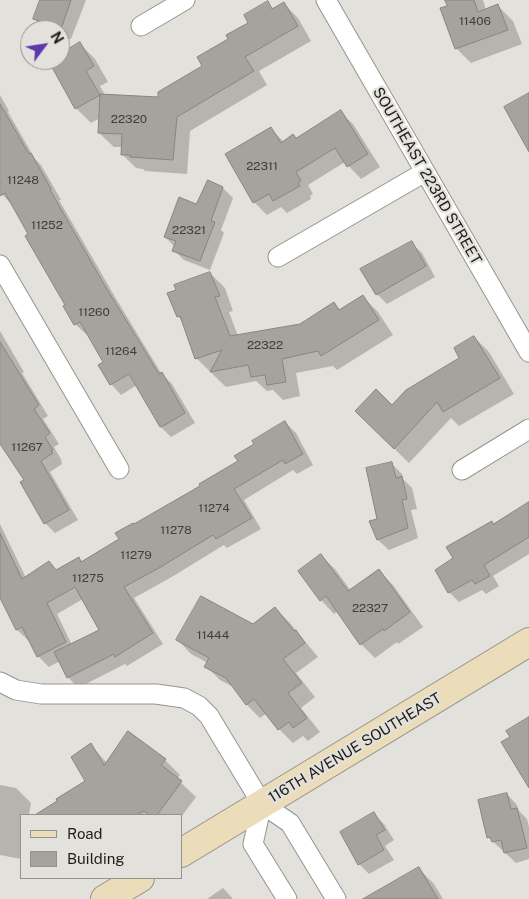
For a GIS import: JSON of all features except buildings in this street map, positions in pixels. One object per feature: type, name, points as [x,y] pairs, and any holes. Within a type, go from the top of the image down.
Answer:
[{"type":"main road","name":"116TH AVENUE SOUTHEAST","points":[[182,852],[529,642]]},
{"type":"main road","points":[[105,899],[138,879]]},
{"type":"street","points":[[141,26],[185,0]]},
{"type":"street","name":"SOUTHEAST 223RD STREET","points":[[326,0],[529,352]]},
{"type":"street","points":[[278,257],[425,172]]},
{"type":"street","points":[[0,265],[119,468]]},
{"type":"street","points":[[462,470],[529,429]]},
{"type":"street","points":[[0,682],[16,690],[41,694],[156,694],[184,698],[199,706],[209,716],[262,804],[290,823],[336,899]]},
{"type":"street","points":[[262,804],[253,844],[287,899]]}]
